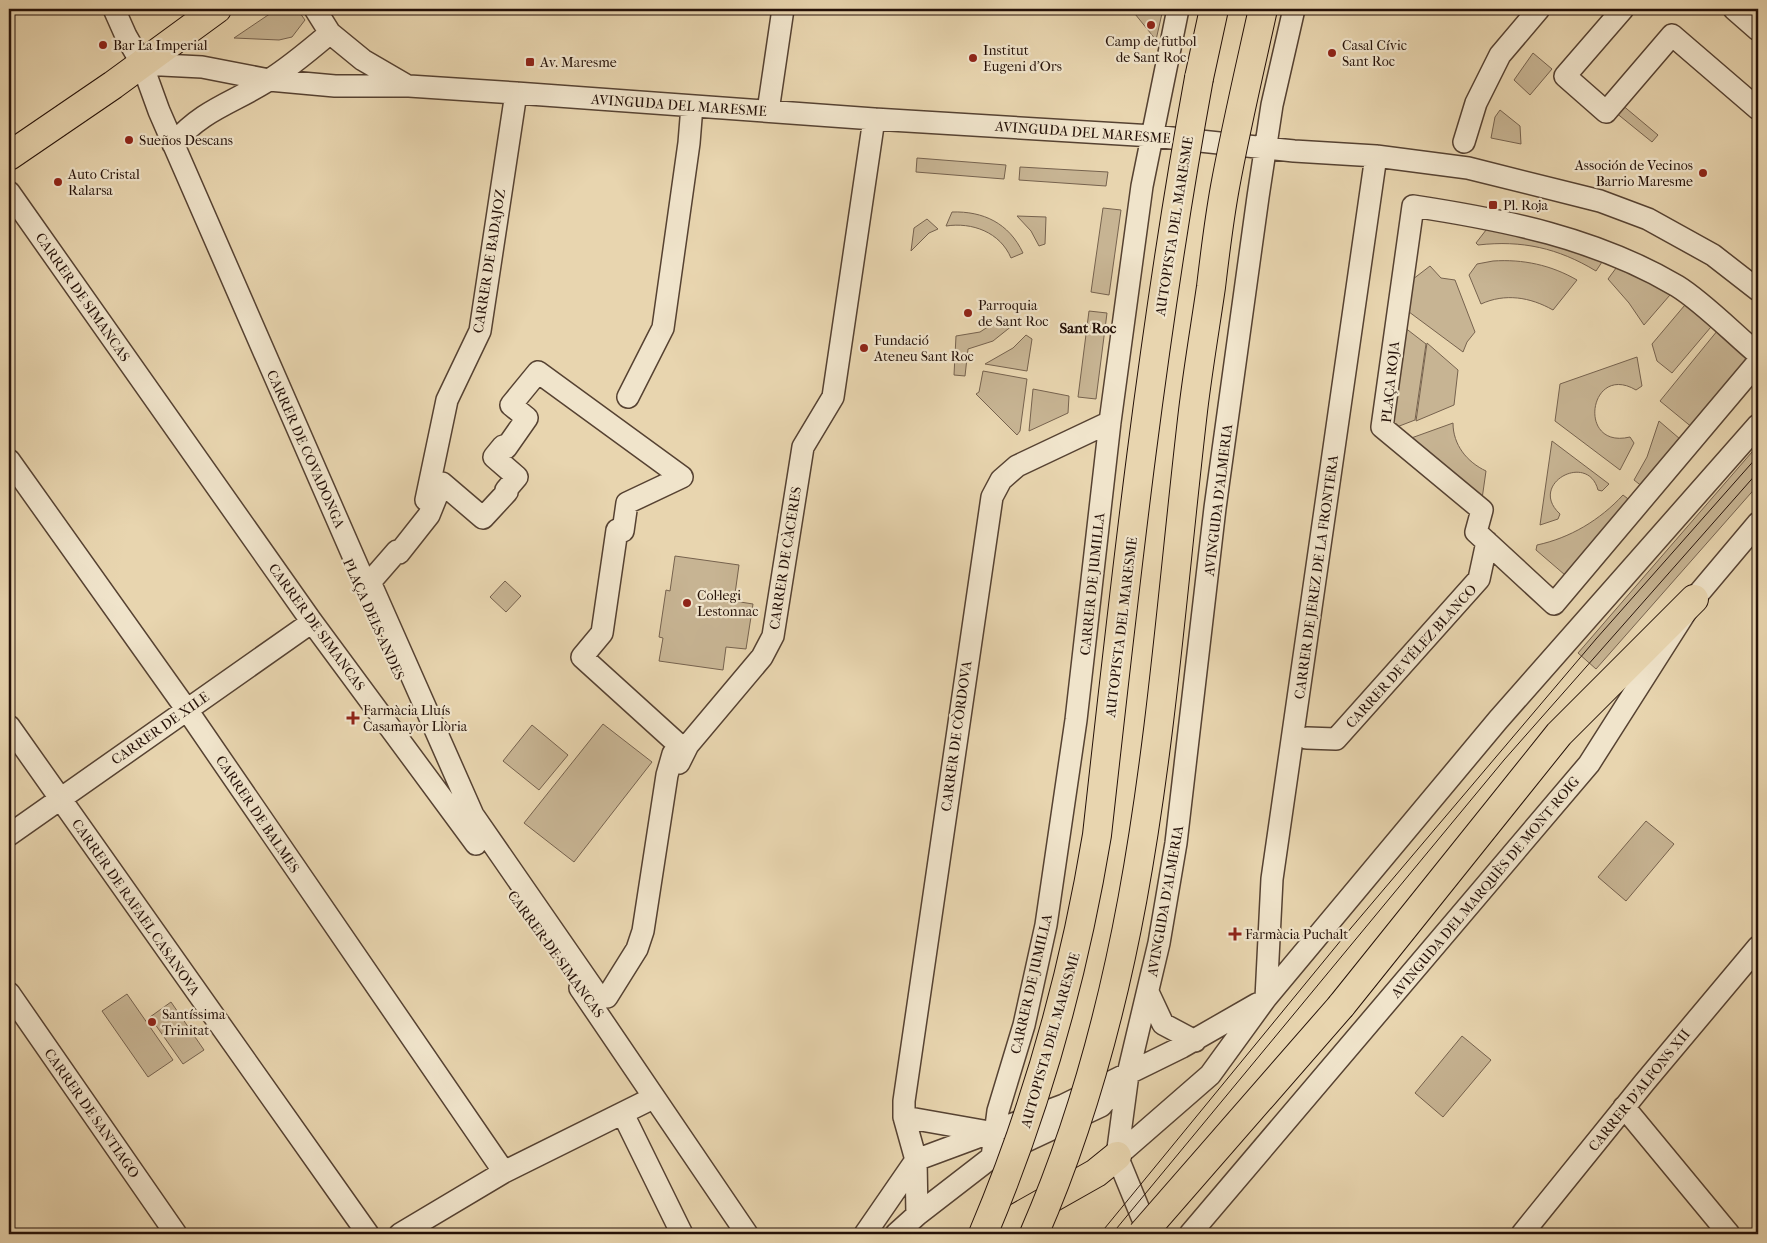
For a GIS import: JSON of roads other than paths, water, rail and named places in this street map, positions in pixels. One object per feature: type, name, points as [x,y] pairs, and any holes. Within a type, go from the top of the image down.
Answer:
[{"type":"main road","points":[[9,156],[142,64],[217,9]]},
{"type":"main road","name":"AUTOPISTA DEL MARESME","points":[[983,1234],[1022,1137],[1050,1050],[1078,943],[1089,886],[1097,835],[1148,400],[1179,185],[1214,9]]},
{"type":"main road","points":[[1034,1234],[1078,1119],[1095,1066],[1132,908],[1144,846],[1166,664],[1193,409],[1225,188],[1263,9]]},
{"type":"main road","points":[[1142,1226],[1341,1006],[1559,734],[1694,599]]},
{"type":"main road","points":[[988,1234],[1096,1173],[1117,1156]]},
{"type":"street","name":"CARRER DE COVADONGA","points":[[114,9],[126,36],[142,64],[155,102],[397,656],[470,835]]},
{"type":"street","name":"AVINGUDA DEL MARESME","points":[[315,9],[330,34],[363,60],[409,86]]},
{"type":"street","points":[[768,111],[783,9]]},
{"type":"street","name":"CARRER DE JUMILLA","points":[[992,1157],[993,1132],[1024,1025],[1046,925],[1076,720],[1110,422],[1142,186],[1178,9]]},
{"type":"street","name":"AVINGUDA D'ALMERIA","points":[[1117,1156],[1128,1074],[1148,992],[1176,843],[1215,508],[1258,197],[1267,148],[1272,105],[1294,9]]},
{"type":"street","points":[[1464,142],[1476,103],[1500,55],[1539,9]]},
{"type":"street","points":[[1623,9],[1565,76],[1606,112],[1672,35],[1758,109]]},
{"type":"street","points":[[1734,9],[1758,30]]},
{"type":"street","points":[[173,144],[188,128],[222,103],[269,80],[330,34]]},
{"type":"street","name":"AVINGUDA DEL MARESME","points":[[142,64],[202,67],[269,80],[336,86],[409,86],[516,93],[874,119],[1153,136],[1267,148],[1376,156],[1494,173],[1600,201],[1648,220],[1713,255],[1758,290]]},
{"type":"street","name":"CARRER DE BADAJOZ","points":[[362,577],[376,564],[427,499],[447,400],[480,331],[516,93]]},
{"type":"street","points":[[628,397],[663,328],[689,143],[692,106]]},
{"type":"street","name":"CARRER DE CÀCERES","points":[[605,1022],[650,938],[680,760],[688,745],[762,657],[772,636],[803,447],[833,397],[874,119]]},
{"type":"street","name":"CARRER DE JEREZ DE LA FRONTERA","points":[[1266,998],[1272,879],[1376,156]]},
{"type":"street","name":"CARRER DE SIMANCAS","points":[[9,192],[312,622],[470,835],[605,1022],[653,1098],[747,1234]]},
{"type":"street","name":"PLAÇA ROJA","points":[[1758,354],[1678,287],[1610,252],[1554,234],[1493,219],[1414,206],[1382,427],[1482,510],[1476,532],[1554,604],[1758,362]]},
{"type":"street","points":[[538,372],[682,477],[627,503],[623,531],[617,530],[602,633],[582,657],[679,746],[674,754],[667,775],[643,932],[637,949],[610,995],[608,997],[599,997],[473,815],[370,582],[397,551],[399,553],[429,515],[442,483],[483,518],[507,492],[506,490],[517,477],[494,457],[503,446],[506,448],[527,418],[511,405],[538,372]]},
{"type":"street","name":"CARRER DE CÒRDOVA","points":[[917,1215],[916,1160],[904,1117],[904,1101],[992,497],[1001,480],[1017,466],[1110,422]]},
{"type":"street","points":[[1142,1226],[1117,1156],[1210,1075],[1266,998],[1498,720],[1758,425]]},
{"type":"street","name":"CARRER DE BALMES","points":[[9,460],[186,710],[504,1172]]},
{"type":"street","name":"AVINGUDA DEL MARQUÈS DE MONT-ROIG","points":[[1190,1234],[1589,764],[1694,599],[1758,524]]},
{"type":"street","name":"PLAÇA DELS ANDES","points":[[294,557],[281,566],[414,757],[422,760],[429,757],[431,751],[429,744],[335,531],[320,539]]},
{"type":"street","name":"CARRER DE VÉLEZ BLANCO","points":[[1307,738],[1336,739],[1480,580],[1487,542]]},
{"type":"street","name":"CARRER DE XILE","points":[[9,835],[312,622]]},
{"type":"street","name":"CARRER DE RAFAEL CASANOVA","points":[[9,726],[368,1234]]},
{"type":"street","name":"CARRER D'ALFONS XII","points":[[1522,1234],[1624,1107],[1758,946]]},
{"type":"street","name":"AVINGUDA D'ALMERIA","points":[[1148,992],[1163,1024],[1195,1041]]},
{"type":"street","name":"CARRER DE SANTIAGO","points":[[9,993],[176,1234]]},
{"type":"street","points":[[865,1234],[916,1160],[1064,1105],[1195,1041],[1266,998]]},
{"type":"street","points":[[896,1234],[917,1215],[992,1157],[1101,1106],[1128,1074]]},
{"type":"street","points":[[400,1234],[504,1172],[653,1098]]},
{"type":"street","points":[[1624,1107],[1729,1234]]},
{"type":"street","points":[[623,1114],[682,1234]]},
{"type":"street","points":[[904,1117],[993,1132]]},
{"type":"tram line","points":[[1100,1234],[1351,928],[1596,639],[1758,456]]},
{"type":"tram line","points":[[1112,1234],[1504,760],[1758,472]]},
{"type":"place","name":"Camp de futbol de Sant Roc","points":[[1151,25]]},
{"type":"place","name":"Bar La Imperial","points":[[103,45]]},
{"type":"place","name":"Casal Cívic Sant Roc","points":[[1332,53]]},
{"type":"place","name":"Institut Eugeni d'Ors","points":[[973,58]]},
{"type":"place","name":"Av. Maresme","points":[[530,62]]},
{"type":"place","name":"Sueños Descans","points":[[129,140]]},
{"type":"place","name":"Associón de Vecinos Barrio Maresme","points":[[1703,173]]},
{"type":"place","name":"Auto Cristal Ralarsa","points":[[58,182]]},
{"type":"place","name":"Pl. Roja","points":[[1493,205]]},
{"type":"place","name":"Parroquia de Sant Roc","points":[[968,313]]},
{"type":"place","name":"Fundació Ateneu Sant Roc","points":[[864,348]]},
{"type":"place","name":"Col·legi Lestonnac","points":[[687,603]]},
{"type":"place","name":"Farmàcia Lluís Casamayor Llòria","points":[[353,718]]},
{"type":"place","name":"Farmàcia Puchalt","points":[[1235,934]]},
{"type":"place","name":"Santíssima Trinitat","points":[[152,1022]]},
{"type":"district","name":"Sant Roc","points":[[1088,328]]}]
